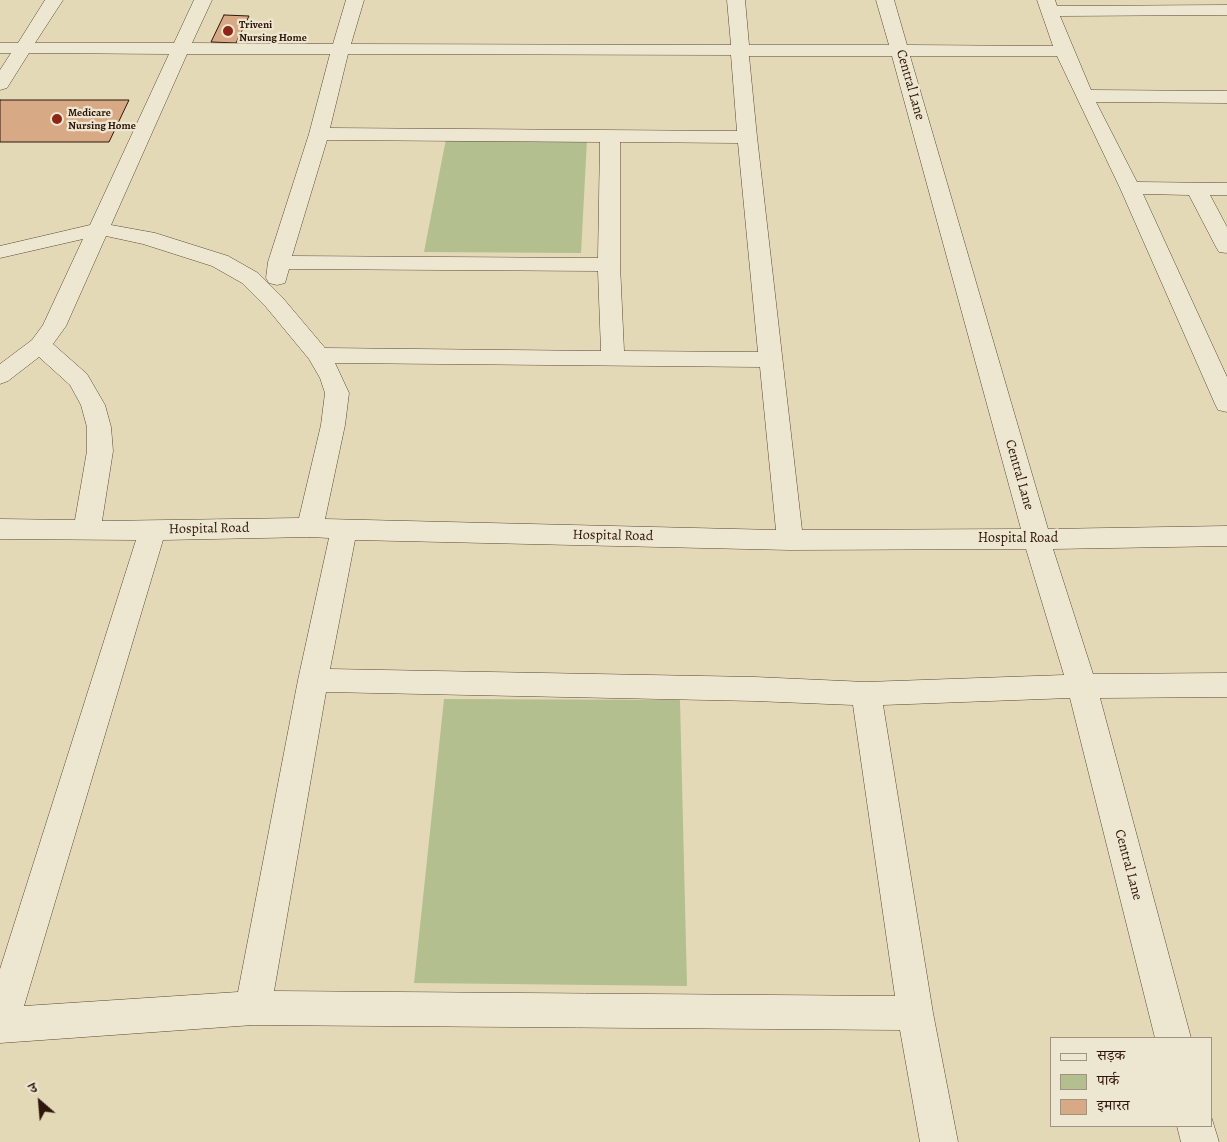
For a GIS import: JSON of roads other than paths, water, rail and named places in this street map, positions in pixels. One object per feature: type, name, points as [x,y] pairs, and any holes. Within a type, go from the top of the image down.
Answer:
[{"type":"street","points":[[0,84],[25,48],[54,0]]},
{"type":"street","points":[[0,376],[40,345],[54,326],[100,229],[203,0]]},
{"type":"street","points":[[274,302],[280,262],[319,134],[340,49],[355,0]]},
{"type":"street","points":[[736,0],[742,51],[747,137],[790,540]]},
{"type":"street","name":"Central Lane","points":[[885,0],[1037,539],[1082,686],[1173,1037]]},
{"type":"street","points":[[1227,10],[1049,5],[1064,51],[1084,96],[1218,365],[1227,404]]},
{"type":"street","points":[[0,48],[742,51],[900,49],[1064,51]]},
{"type":"street","points":[[1084,96],[1227,97]]},
{"type":"street","points":[[319,134],[747,137]]},
{"type":"street","points":[[610,136],[609,265],[613,358]]},
{"type":"street","points":[[1130,188],[1227,189]]},
{"type":"street","points":[[1196,188],[1227,247]]},
{"type":"street","points":[[0,252],[100,229],[147,238],[220,261],[250,278],[274,302],[319,355],[332,378],[337,393],[333,425],[310,527]]},
{"type":"street","points":[[280,262],[609,265]]},
{"type":"street","points":[[40,345],[79,380],[93,405],[99,427],[100,451],[87,528]]},
{"type":"street","points":[[319,355],[770,360]]},
{"type":"street","name":"Hospital Road","points":[[0,529],[87,528],[152,531],[310,527],[344,530],[790,540],[1227,536]]},
{"type":"street","points":[[253,1008],[313,680],[344,530]]},
{"type":"street","points":[[152,531],[0,1025],[253,1008],[915,1014]]},
{"type":"street","points":[[313,680],[755,689],[866,694],[1082,686],[1227,685]]},
{"type":"street","points":[[866,694],[915,1014],[939,1142]]},
{"type":"street","points":[[1196,1127],[1200,1142]]},
{"type":"place","name":"Triveni Nursing Home","points":[[228,31]]},
{"type":"place","name":"Medicare Nursing Home","points":[[57,119]]}]
